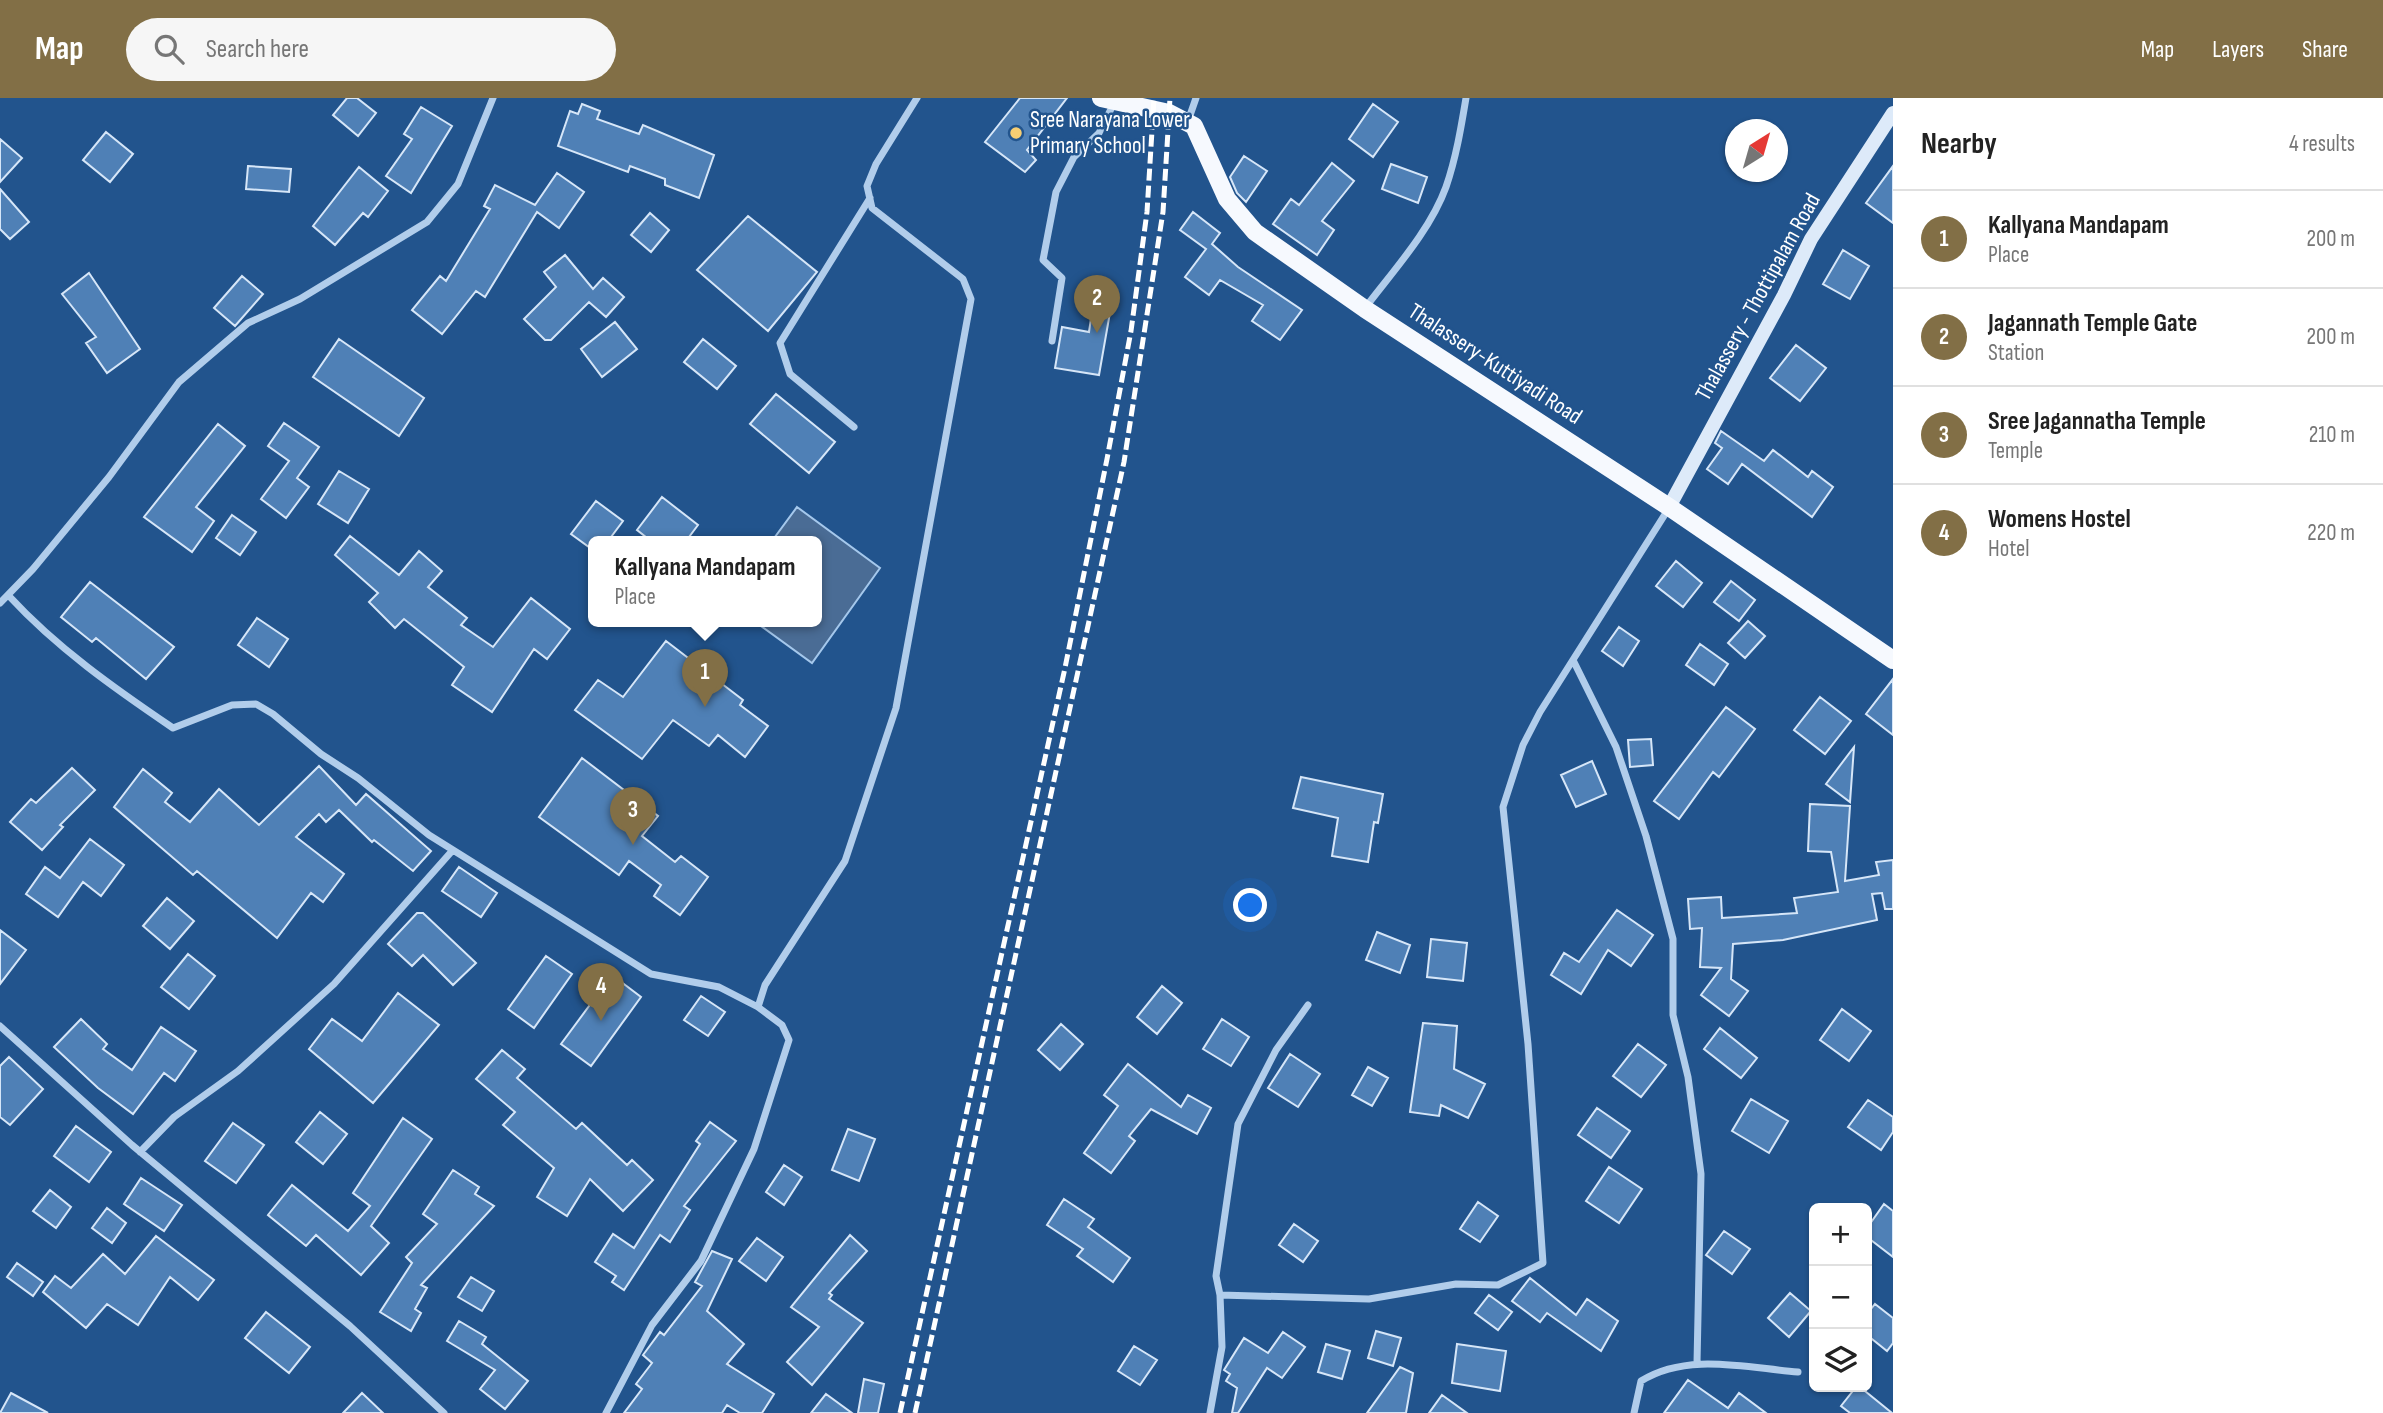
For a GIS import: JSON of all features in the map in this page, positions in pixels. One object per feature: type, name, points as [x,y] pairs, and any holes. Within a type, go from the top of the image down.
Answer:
[{"type":"main road","points":[[1108,100],[1169,113],[1187,123]]},
{"type":"main road","name":"Thalassery - Thottipalam Road","points":[[1669,507],[1784,295],[1811,239],[1893,113]]},
{"type":"main road","name":"Thalassery-Kuttiyadi Road","points":[[1187,123],[1198,132],[1227,199],[1245,224],[1365,309],[1669,507],[1893,660]]},
{"type":"street","points":[[0,603],[9,596],[109,477],[179,382],[248,323],[300,299],[427,222],[458,184],[493,98]]},
{"type":"street","points":[[758,1007],[765,985],[845,861],[895,708],[971,299],[963,279],[873,208],[867,186],[876,164],[917,98]]},
{"type":"street","points":[[1187,123],[1196,98]]},
{"type":"street","points":[[1365,309],[1412,247],[1445,190],[1459,142],[1466,98]]},
{"type":"street","points":[[1052,341],[1062,278],[1043,260],[1056,192],[1074,157],[1099,133],[1108,100]]},
{"type":"street","points":[[854,427],[790,374],[780,343],[870,197]]},
{"type":"street","points":[[1220,1295],[1369,1299],[1456,1284],[1498,1285],[1543,1263],[1528,1044],[1503,807],[1523,746],[1573,660],[1669,507]]},
{"type":"street","points":[[9,596],[38,628],[114,689],[173,728],[232,705],[256,704],[452,851],[651,974],[719,987],[758,1007],[782,1025],[789,1040],[754,1149],[701,1261],[652,1325],[606,1413]]},
{"type":"street","points":[[1573,660],[1616,747],[1646,836],[1674,939],[1673,1015],[1688,1077],[1701,1174],[1697,1363]]},
{"type":"street","points":[[139,1152],[174,1117],[238,1071],[334,984],[452,851]]},
{"type":"street","points":[[1210,1413],[1222,1346],[1220,1295],[1216,1276],[1238,1124],[1276,1050],[1308,1005]]},
{"type":"street","points":[[0,1026],[139,1152],[350,1326],[444,1413]]},
{"type":"street","points":[[1634,1413],[1641,1381],[1659,1370],[1697,1363],[1798,1372]]},
{"type":"water","points":[[797,507],[880,568],[812,663],[762,627],[822,627],[822,536],[776,536]]},
{"type":"building","points":[[347,98],[357,98],[376,113],[358,136],[333,115]]},
{"type":"building","name":"Sree Narayana Lower Primary School","points":[[1020,98],[1067,98],[1027,150],[1036,160],[1025,172],[985,142]]},
{"type":"building","points":[[582,104],[600,111],[597,119],[639,134],[643,125],[714,155],[699,198],[665,185],[665,179],[630,166],[628,172],[558,146],[570,111],[578,114]]},
{"type":"building","points":[[1373,104],[1398,122],[1373,157],[1349,139]]},
{"type":"building","points":[[421,107],[452,126],[411,193],[386,176],[412,139],[404,134]]},
{"type":"building","points":[[106,132],[133,154],[110,182],[83,160]]},
{"type":"building","points":[[0,139],[22,158],[0,182]]},
{"type":"building","points":[[1244,156],[1267,171],[1246,202],[1237,193],[1230,177]]},
{"type":"building","points":[[1332,163],[1354,181],[1322,221],[1334,230],[1317,255],[1273,224],[1291,199],[1299,205]]},
{"type":"building","points":[[1391,164],[1427,177],[1418,203],[1382,189]]},
{"type":"building","points":[[248,166],[291,169],[289,192],[246,189]]},
{"type":"building","points":[[1893,166],[1893,223],[1866,203]]},
{"type":"building","points":[[359,167],[388,191],[368,217],[363,213],[335,245],[313,226]]},
{"type":"building","points":[[557,173],[584,192],[559,228],[537,212],[485,297],[476,291],[442,334],[412,310],[440,276],[446,281],[490,209],[484,206],[495,185],[535,205]]},
{"type":"building","points":[[0,189],[29,222],[10,239],[0,229]]},
{"type":"building","points":[[1193,212],[1220,233],[1212,244],[1238,267],[1302,310],[1280,340],[1252,321],[1263,305],[1220,280],[1209,295],[1185,277],[1206,249],[1180,230]]},
{"type":"building","points":[[650,213],[669,230],[651,252],[631,235]]},
{"type":"building","points":[[748,216],[817,272],[768,331],[697,270]]},
{"type":"building","points":[[1843,250],[1869,266],[1850,299],[1823,284]]},
{"type":"building","points":[[565,255],[593,289],[603,278],[624,297],[606,317],[589,302],[551,340],[545,340],[524,319],[556,287],[544,272]]},
{"type":"building","points":[[89,273],[140,349],[107,373],[86,343],[96,337],[62,294]]},
{"type":"building","points":[[242,276],[263,294],[235,326],[214,308]]},
{"type":"building","points":[[1094,298],[1112,301],[1099,375],[1055,368],[1062,327],[1089,332]]},
{"type":"building","points":[[615,322],[637,349],[602,377],[581,349]]},
{"type":"building","points":[[339,339],[424,398],[399,436],[313,377]]},
{"type":"building","points":[[703,339],[736,366],[717,389],[684,362]]},
{"type":"building","points":[[1796,345],[1826,368],[1800,401],[1770,378]]},
{"type":"building","points":[[776,394],[835,442],[809,473],[750,424]]},
{"type":"building","points":[[284,423],[319,447],[297,478],[309,487],[286,518],[261,499],[289,461],[268,446]]},
{"type":"building","points":[[218,424],[245,446],[196,507],[214,521],[192,552],[144,517]]},
{"type":"building","points":[[1721,431],[1764,461],[1773,450],[1808,477],[1812,471],[1833,487],[1812,517],[1742,464],[1728,484],[1707,469],[1722,448],[1715,443]]},
{"type":"building","points":[[339,471],[369,489],[348,523],[318,504]]},
{"type":"building","points":[[662,497],[698,525],[690,536],[645,536],[637,530]]},
{"type":"building","points":[[596,501],[623,521],[612,536],[588,536],[588,546],[571,534]]},
{"type":"building","points":[[232,515],[256,532],[240,555],[216,538]]},
{"type":"building","points":[[350,536],[399,575],[419,551],[442,571],[428,587],[467,618],[461,625],[493,647],[531,598],[570,629],[547,659],[534,649],[492,712],[452,685],[464,667],[404,619],[395,628],[369,602],[378,593],[335,555]]},
{"type":"building","points":[[1676,561],[1702,583],[1683,607],[1656,586]]},
{"type":"building","points":[[1731,581],[1755,600],[1739,621],[1714,602]]},
{"type":"building","points":[[90,582],[174,647],[146,679],[96,638],[92,642],[61,617]]},
{"type":"building","points":[[257,618],[288,639],[269,667],[238,645]]},
{"type":"building","points":[[1748,621],[1765,636],[1745,658],[1728,643]]},
{"type":"building","points":[[1619,627],[1639,641],[1623,666],[1602,651]]},
{"type":"building","points":[[666,641],[743,700],[740,705],[768,726],[745,757],[718,735],[709,746],[673,720],[642,759],[575,710],[598,680],[623,697]]},
{"type":"building","points":[[1700,644],[1728,664],[1714,685],[1686,665]]},
{"type":"building","points":[[1893,679],[1893,735],[1866,714]]},
{"type":"building","points":[[1820,697],[1851,721],[1825,754],[1794,730]]},
{"type":"building","points":[[1726,707],[1755,729],[1719,777],[1713,772],[1679,819],[1654,801]]},
{"type":"building","points":[[1651,739],[1653,765],[1630,767],[1628,740]]},
{"type":"building","points":[[1854,747],[1850,802],[1826,784]]},
{"type":"building","points":[[582,758],[658,816],[642,836],[675,862],[681,856],[708,877],[680,915],[654,896],[661,885],[629,861],[619,875],[539,817]]},
{"type":"building","points":[[1592,761],[1606,794],[1576,807],[1561,775]]},
{"type":"building","points":[[319,766],[356,805],[366,794],[431,851],[413,871],[374,840],[372,842],[339,810],[326,822],[319,814],[296,837],[344,874],[323,902],[311,893],[277,938],[197,871],[193,875],[114,807],[143,769],[172,793],[165,802],[190,822],[219,789],[259,825]]},
{"type":"building","points":[[72,768],[95,790],[60,825],[63,827],[42,850],[10,822],[31,799],[36,803]]},
{"type":"building","points":[[1301,777],[1383,794],[1378,823],[1374,822],[1368,862],[1332,856],[1338,818],[1293,808]]},
{"type":"building","points":[[1810,804],[1850,806],[1845,881],[1879,875],[1876,862],[1893,860],[1893,909],[1885,909],[1882,893],[1872,894],[1877,920],[1783,940],[1733,944],[1731,979],[1748,991],[1729,1016],[1701,995],[1721,968],[1700,967],[1702,928],[1690,929],[1688,899],[1721,897],[1722,918],[1797,913],[1794,898],[1838,892],[1831,852],[1808,851]]},
{"type":"building","points":[[90,839],[124,865],[101,896],[83,882],[58,917],[26,894],[45,867],[60,878]]},
{"type":"building","points":[[459,867],[497,893],[481,917],[442,891]]},
{"type":"building","points":[[167,898],[194,921],[170,949],[143,926]]},
{"type":"building","points":[[1617,910],[1653,935],[1631,966],[1608,950],[1581,994],[1551,975],[1564,953],[1579,962]]},
{"type":"building","points":[[417,913],[423,913],[476,963],[453,985],[423,955],[412,966],[388,944]]},
{"type":"building","points":[[0,930],[26,950],[0,984]]},
{"type":"building","points":[[1377,932],[1410,945],[1400,973],[1366,960]]},
{"type":"building","points":[[1431,939],[1467,943],[1463,981],[1427,977]]},
{"type":"building","points":[[188,954],[215,976],[189,1009],[161,987]]},
{"type":"building","points":[[546,956],[572,974],[534,1028],[508,1009]]},
{"type":"building","points":[[612,975],[641,997],[591,1066],[561,1044]]},
{"type":"building","points":[[1162,986],[1182,1003],[1157,1034],[1137,1017]]},
{"type":"building","points":[[398,993],[439,1025],[373,1103],[309,1049],[332,1019],[362,1041]]},
{"type":"building","points":[[701,996],[725,1012],[708,1036],[684,1020]]},
{"type":"building","points":[[1842,1009],[1871,1031],[1849,1061],[1820,1040]]},
{"type":"building","points":[[81,1019],[107,1044],[103,1049],[132,1070],[161,1027],[196,1051],[175,1081],[164,1073],[133,1114],[98,1088],[54,1047]]},
{"type":"building","points":[[1222,1019],[1249,1037],[1231,1066],[1203,1049]]},
{"type":"building","points":[[1423,1023],[1457,1026],[1454,1069],[1485,1084],[1468,1118],[1441,1105],[1439,1116],[1410,1112]]},
{"type":"building","points":[[1061,1024],[1083,1044],[1060,1070],[1038,1050]]},
{"type":"building","points":[[1720,1028],[1757,1058],[1741,1078],[1704,1049]]},
{"type":"building","points":[[1638,1044],[1666,1065],[1641,1097],[1613,1076]]},
{"type":"building","points":[[502,1050],[525,1069],[517,1078],[576,1129],[582,1123],[627,1165],[632,1160],[653,1180],[623,1211],[590,1179],[567,1216],[537,1197],[554,1168],[503,1125],[515,1112],[476,1079]]},
{"type":"building","points":[[1290,1054],[1320,1074],[1298,1107],[1268,1088]]},
{"type":"building","points":[[9,1057],[43,1089],[10,1125],[0,1117],[0,1066]]},
{"type":"building","points":[[1128,1064],[1181,1107],[1188,1095],[1211,1108],[1197,1134],[1151,1109],[1129,1136],[1135,1141],[1111,1173],[1084,1153],[1118,1106],[1104,1095]]},
{"type":"building","points":[[1368,1067],[1388,1078],[1372,1106],[1352,1095]]},
{"type":"building","points":[[1751,1099],[1788,1121],[1769,1153],[1732,1131]]},
{"type":"building","points":[[1868,1100],[1893,1117],[1893,1132],[1881,1150],[1848,1127]]},
{"type":"building","points":[[1597,1108],[1630,1131],[1611,1158],[1578,1135]]},
{"type":"building","points":[[320,1112],[347,1134],[323,1164],[296,1142]]},
{"type":"building","points":[[403,1118],[432,1139],[371,1226],[389,1243],[361,1275],[316,1235],[306,1246],[268,1215],[292,1185],[348,1231],[370,1206],[353,1193]]},
{"type":"building","points":[[710,1122],[736,1141],[684,1206],[690,1210],[670,1242],[660,1235],[624,1290],[612,1282],[616,1276],[595,1262],[613,1234],[634,1248],[700,1144],[696,1141]]},
{"type":"building","points":[[233,1123],[264,1145],[236,1183],[205,1161]]},
{"type":"building","points":[[76,1126],[111,1152],[89,1182],[54,1156]]},
{"type":"building","points":[[848,1129],[875,1139],[859,1181],[832,1170]]},
{"type":"building","points":[[784,1165],[802,1177],[784,1205],[766,1192]]},
{"type":"building","points":[[1609,1167],[1642,1189],[1619,1223],[1586,1201]]},
{"type":"building","points":[[453,1170],[479,1187],[475,1194],[494,1206],[421,1285],[427,1288],[415,1309],[421,1313],[411,1331],[380,1312],[412,1263],[406,1257],[437,1224],[423,1214]]},
{"type":"building","points":[[141,1178],[182,1205],[164,1231],[124,1204]]},
{"type":"building","points":[[50,1190],[71,1207],[56,1228],[33,1211]]},
{"type":"building","points":[[1064,1199],[1094,1219],[1088,1227],[1130,1258],[1113,1282],[1077,1256],[1083,1249],[1047,1225]]},
{"type":"building","points":[[1478,1202],[1498,1216],[1480,1242],[1460,1229]]},
{"type":"building","points":[[1884,1204],[1893,1211],[1893,1257],[1872,1241],[1872,1221]]},
{"type":"building","points":[[107,1208],[126,1223],[112,1243],[92,1228]]},
{"type":"building","points":[[1294,1224],[1318,1241],[1303,1262],[1279,1245]]},
{"type":"building","points":[[1724,1231],[1750,1249],[1732,1274],[1706,1255]]},
{"type":"building","points":[[850,1235],[867,1251],[829,1293],[832,1295],[829,1299],[863,1323],[812,1385],[787,1362],[819,1327],[791,1307]]},
{"type":"building","points":[[156,1236],[214,1280],[198,1300],[170,1277],[138,1325],[107,1304],[86,1328],[43,1292],[55,1276],[71,1288],[103,1254],[125,1274]]},
{"type":"building","points":[[757,1238],[783,1257],[766,1281],[739,1261]]},
{"type":"building","points":[[712,1251],[732,1259],[707,1311],[744,1344],[727,1364],[774,1394],[762,1413],[740,1413],[727,1405],[722,1413],[624,1413],[642,1389],[636,1384],[652,1363],[643,1355],[660,1332],[664,1335],[702,1286],[695,1282]]},
{"type":"building","points":[[17,1263],[43,1282],[33,1296],[7,1277]]},
{"type":"building","points":[[471,1277],[494,1291],[482,1311],[458,1297]]},
{"type":"building","points":[[1530,1278],[1576,1315],[1587,1299],[1618,1321],[1601,1351],[1547,1313],[1540,1322],[1512,1301]]},
{"type":"building","points":[[1790,1293],[1809,1309],[1809,1313],[1789,1337],[1768,1318]]},
{"type":"building","points":[[1489,1295],[1512,1312],[1498,1330],[1475,1313]]},
{"type":"building","points":[[1875,1304],[1893,1318],[1893,1343],[1887,1351],[1872,1339],[1872,1308]]},
{"type":"building","points":[[266,1312],[310,1347],[289,1373],[245,1338]]},
{"type":"building","points":[[459,1321],[486,1337],[482,1344],[528,1381],[505,1409],[480,1389],[495,1370],[447,1341]]},
{"type":"building","points":[[1376,1331],[1401,1338],[1393,1366],[1368,1358]]},
{"type":"building","points":[[1283,1332],[1305,1347],[1282,1378],[1267,1368],[1238,1413],[1232,1413],[1237,1388],[1226,1381],[1230,1374],[1224,1370],[1244,1338],[1268,1353]]},
{"type":"building","points":[[1326,1344],[1350,1351],[1342,1379],[1318,1372]]},
{"type":"building","points":[[1457,1344],[1506,1351],[1500,1391],[1452,1383]]},
{"type":"building","points":[[1134,1346],[1157,1360],[1140,1385],[1118,1371]]},
{"type":"building","points":[[1400,1367],[1413,1373],[1406,1413],[1367,1413]]},
{"type":"building","points":[[864,1379],[884,1384],[878,1413],[858,1413]]},
{"type":"building","points":[[1688,1380],[1728,1408],[1739,1393],[1766,1413],[1664,1413]]},
{"type":"building","points":[[1852,1392],[1866,1392],[1892,1413],[1850,1413],[1841,1406]]},
{"type":"building","points":[[11,1393],[48,1413],[0,1413]]},
{"type":"building","points":[[362,1393],[383,1413],[343,1413]]},
{"type":"building","points":[[826,1394],[852,1413],[811,1413]]},
{"type":"building","points":[[1442,1395],[1467,1413],[1429,1413]]},
{"type":"railway","points":[[900,1413],[1065,668],[1107,459],[1131,331],[1147,212],[1154,98]]},
{"type":"railway","points":[[915,1413],[1124,462],[1163,212],[1170,98]]},
{"type":"place","name":"Sree Narayana Lower Primary School","points":[[1016,133]]},
{"type":"place","name":"Jagannath Temple Gate","points":[[1097,333]]},
{"type":"place","name":"Kallyana Mandapam","points":[[705,707]]},
{"type":"place","name":"Sree Jagannatha Temple","points":[[633,845]]},
{"type":"place","name":"Womens Hostel","points":[[601,1021]]}]
